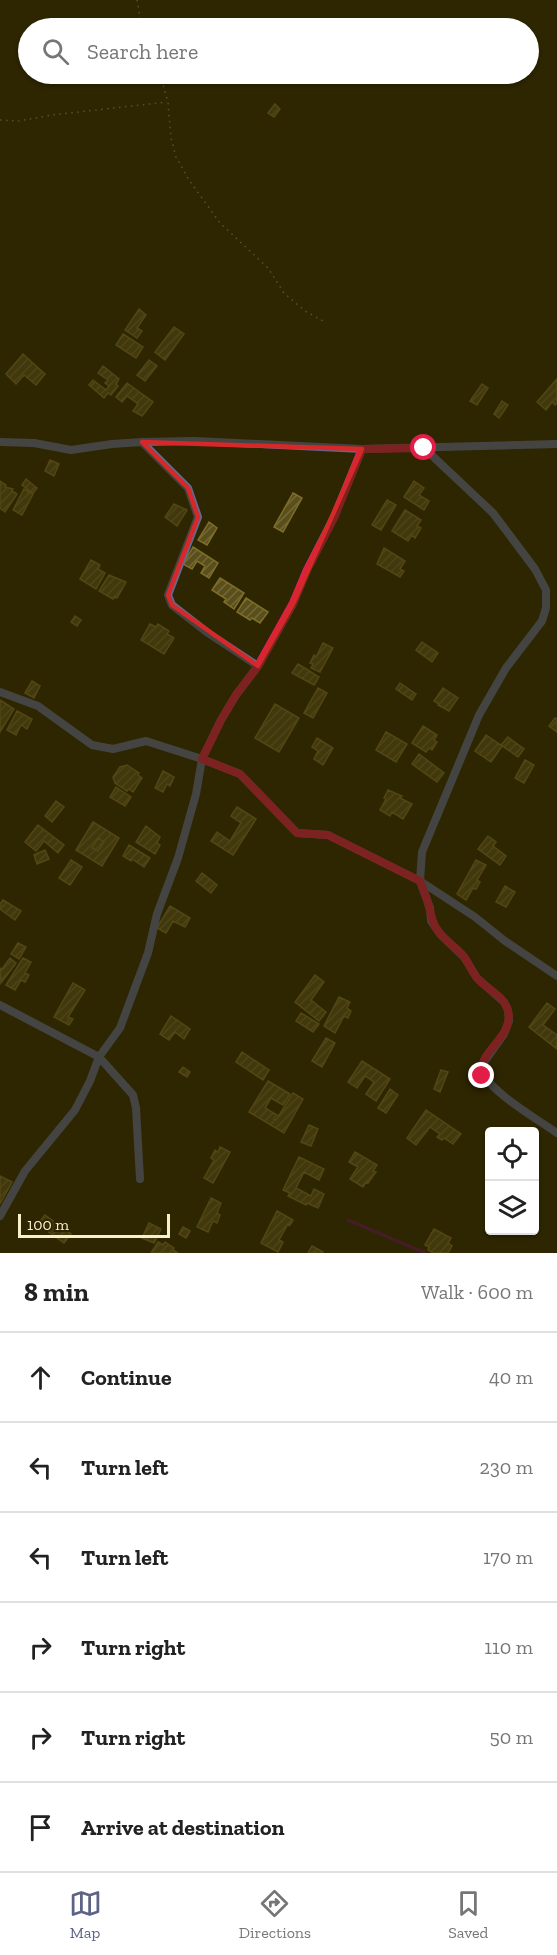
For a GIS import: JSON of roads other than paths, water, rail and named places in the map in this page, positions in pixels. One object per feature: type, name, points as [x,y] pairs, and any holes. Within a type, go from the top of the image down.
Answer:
[{"type":"street","points":[[0,442],[34,443],[71,450],[112,444],[195,441],[362,449],[557,444]]},
{"type":"street","points":[[142,442],[188,488],[198,517],[168,595],[172,605],[208,633],[258,666]]},
{"type":"street","points":[[424,448],[493,513],[534,568],[546,590],[546,608],[542,621],[506,668],[479,715],[422,852],[420,881],[430,908],[431,921],[440,934],[464,957],[477,978],[504,1002],[508,1010],[509,1021],[504,1034],[482,1063],[480,1068],[482,1076],[492,1087],[557,1133]]},
{"type":"street","points":[[0,1216],[25,1171],[75,1110],[99,1057],[120,1028],[148,953],[157,914],[178,858],[202,759],[231,704],[258,666],[293,603],[334,518],[362,449]]},
{"type":"street","points":[[0,692],[38,706],[92,745],[113,749],[146,741],[240,774],[297,833],[328,835],[420,881],[557,976]]},
{"type":"street","points":[[0,1005],[99,1057],[133,1095],[140,1179]]},
{"type":"waterway","points":[[348,1220],[425,1253]]}]
